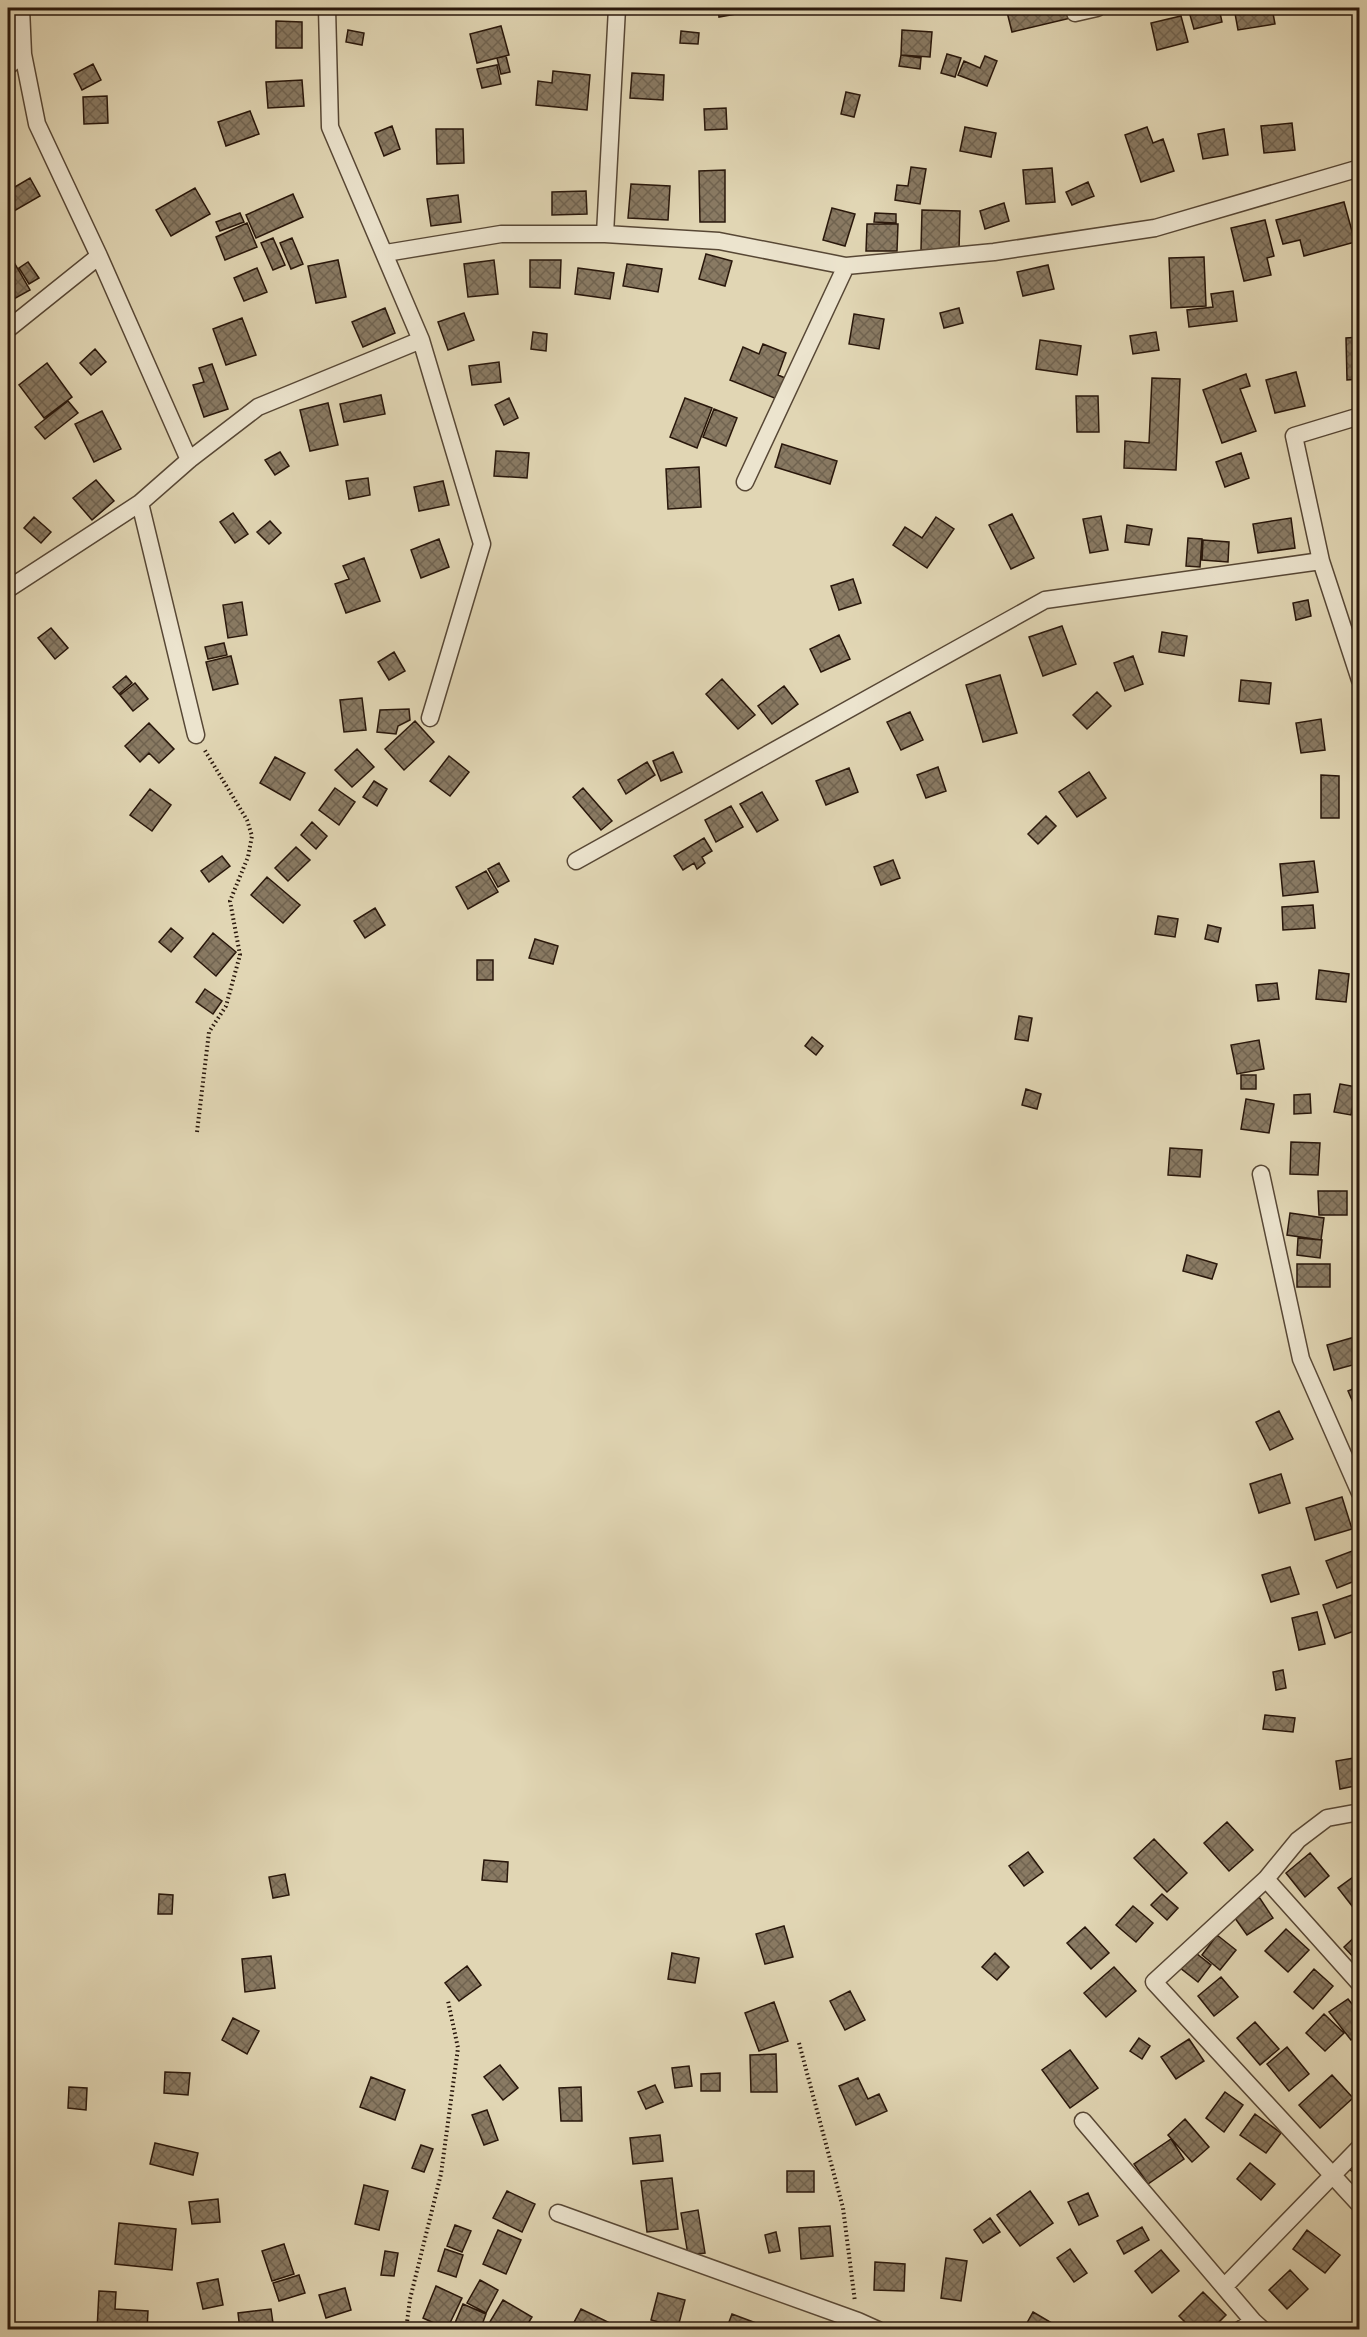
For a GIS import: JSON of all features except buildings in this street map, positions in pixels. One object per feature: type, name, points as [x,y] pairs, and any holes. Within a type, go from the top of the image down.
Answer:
[{"type":"street","points":[[21,8],[22,54],[37,124],[99,256],[189,460]]},
{"type":"street","points":[[327,8],[330,127],[422,340],[482,544],[430,718]]},
{"type":"street","points":[[605,234],[617,8]]},
{"type":"street","points":[[1075,13],[1097,8]]},
{"type":"street","points":[[8,66],[22,54]]},
{"type":"street","points":[[386,253],[501,234],[605,234],[719,241],[846,266],[994,252],[1155,228],[1359,168]]},
{"type":"street","points":[[8,329],[99,256]]},
{"type":"street","points":[[745,482],[846,266]]},
{"type":"street","points":[[8,589],[140,503],[189,460],[258,407],[422,340]]},
{"type":"street","points":[[1359,416],[1294,436],[1321,561],[1359,680]]},
{"type":"street","points":[[140,503],[196,735]]},
{"type":"street","points":[[576,861],[1045,600],[1321,561]]},
{"type":"street","points":[[1261,1174],[1301,1359],[1359,1493]]},
{"type":"street","points":[[1359,1812],[1327,1818],[1298,1840],[1266,1879],[1154,1982],[1359,2205]]},
{"type":"street","points":[[1266,1879],[1359,1984]]},
{"type":"street","points":[[1083,2121],[1225,2286],[1252,2327]]},
{"type":"street","points":[[1225,2286],[1359,2147]]},
{"type":"street","points":[[558,2213],[857,2325],[878,2330]]},
{"type":"path","points":[[196,735],[247,820],[252,836],[248,857],[230,901],[240,956],[226,1006],[209,1032],[197,1132]]},
{"type":"path","points":[[406,2330],[410,2298],[441,2174],[458,2048],[448,2001]]},
{"type":"path","points":[[799,2043],[843,2208],[857,2325]]}]
